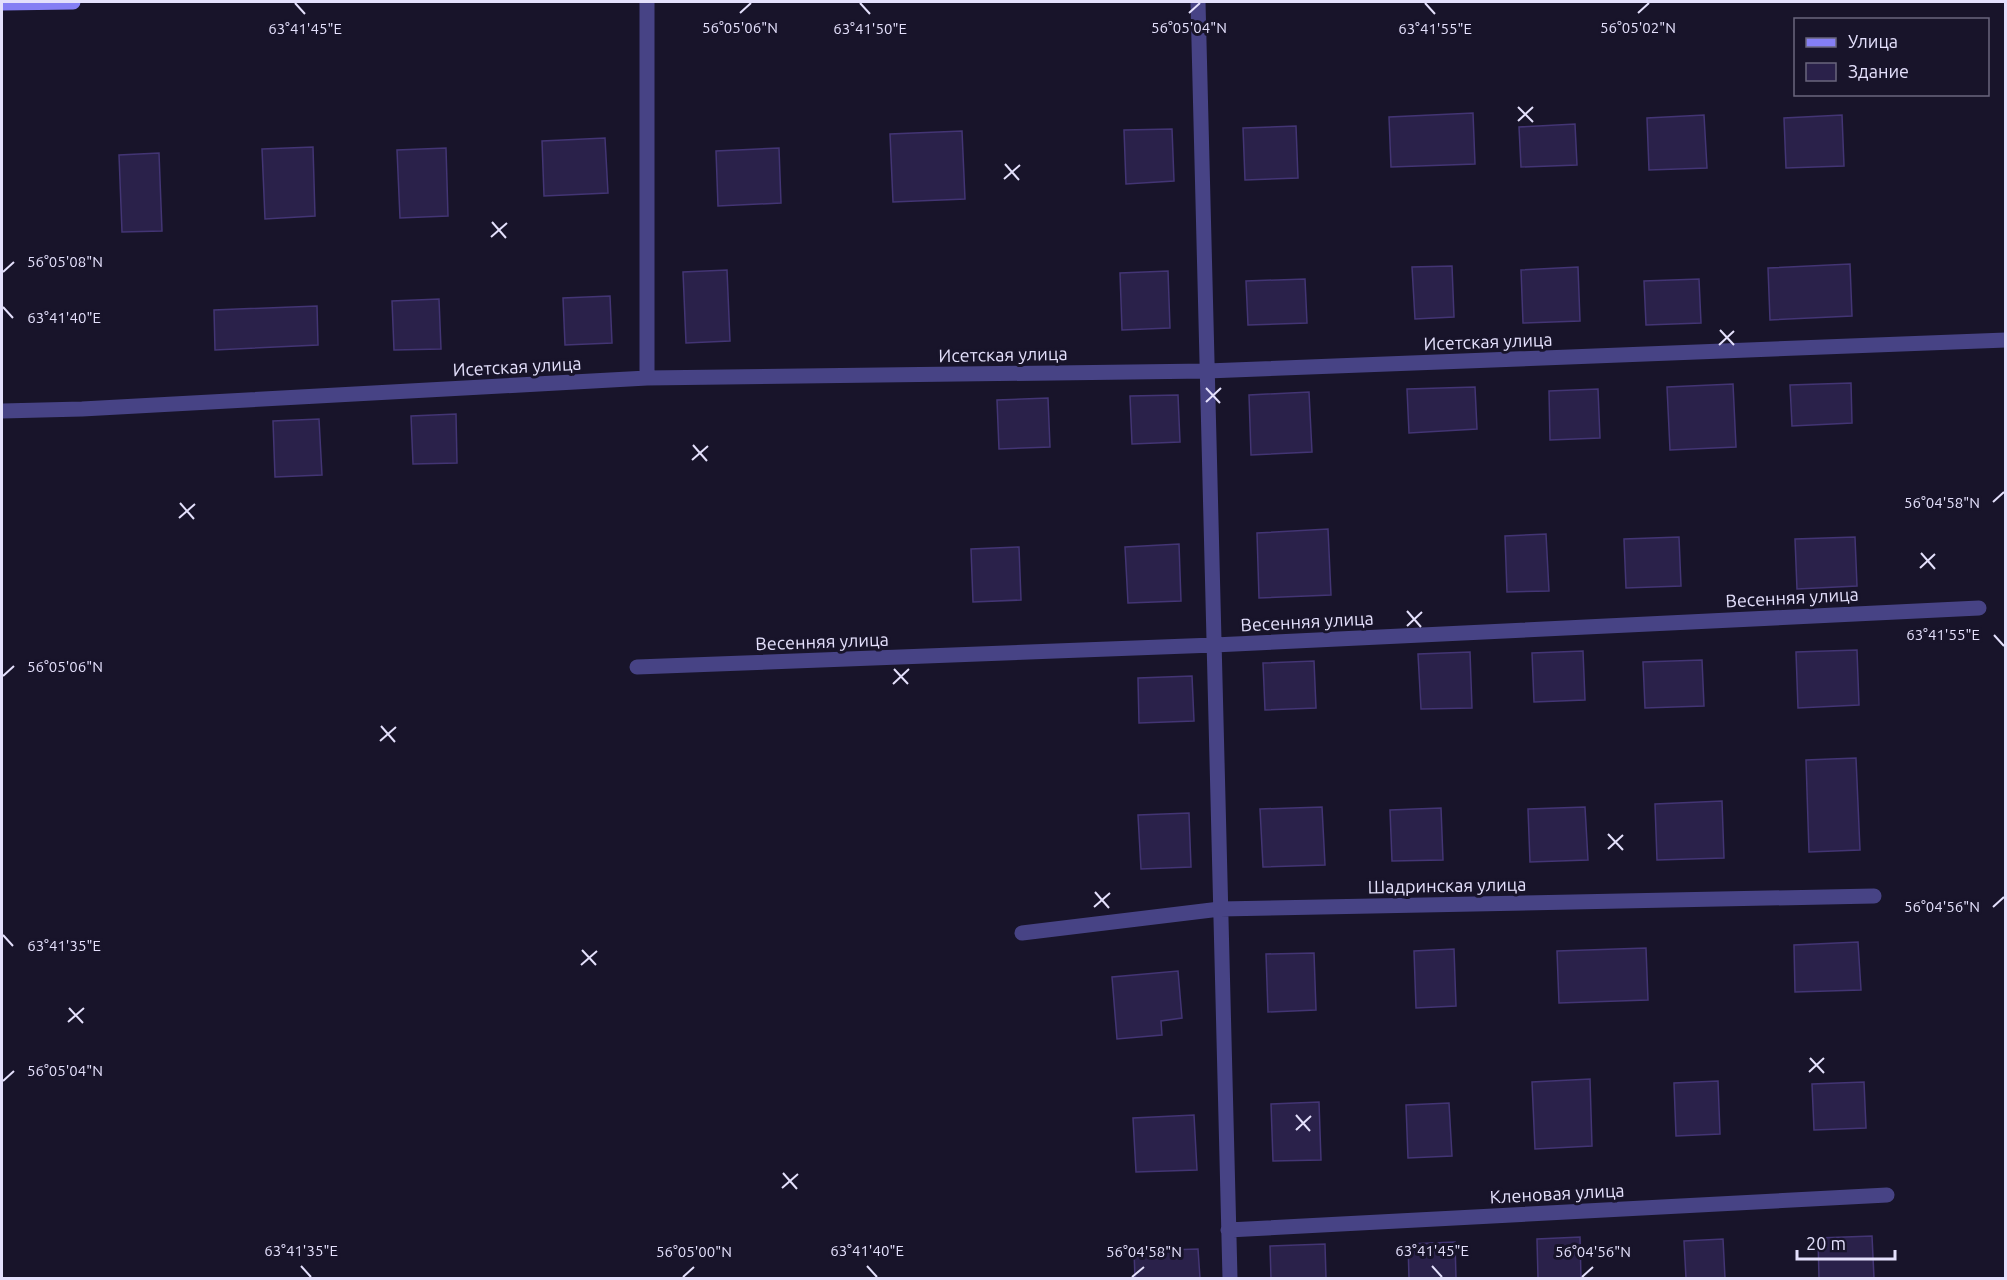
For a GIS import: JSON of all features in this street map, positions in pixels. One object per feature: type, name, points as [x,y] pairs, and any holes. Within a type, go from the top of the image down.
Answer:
[{"type":"street","points":[[2,3],[73,2]]},
{"type":"street","points":[[647,2],[647,378]]},
{"type":"street","points":[[1198,2],[1230,1278]]},
{"type":"street","name":"Исетская улица","points":[[2,411],[106,408],[647,378],[1207,371],[2006,340]]},
{"type":"street","name":"Весенняя улица","points":[[637,667],[1214,645],[1979,608]]},
{"type":"street","name":"Шадринская улица","points":[[1022,933],[1220,909],[1874,896]]},
{"type":"street","name":"Кленовая улица","points":[[1228,1230],[1887,1196]]},
{"type":"building","points":[[1473,113],[1475,164],[1391,167],[1389,117]]},
{"type":"building","points":[[1704,115],[1707,168],[1649,170],[1647,118]]},
{"type":"building","points":[[1842,115],[1844,166],[1786,168],[1784,118]]},
{"type":"building","points":[[1575,124],[1577,165],[1521,167],[1519,127]]},
{"type":"building","points":[[1296,126],[1298,178],[1245,180],[1243,128]]},
{"type":"building","points":[[1172,129],[1174,181],[1126,184],[1124,130]]},
{"type":"building","points":[[962,131],[965,199],[893,202],[890,134]]},
{"type":"building","points":[[605,138],[608,193],[544,196],[542,141]]},
{"type":"building","points":[[313,147],[315,216],[265,219],[262,149]]},
{"type":"building","points":[[446,148],[448,216],[400,218],[397,150]]},
{"type":"building","points":[[779,148],[781,203],[718,206],[716,151]]},
{"type":"building","points":[[159,153],[162,231],[122,232],[119,155]]},
{"type":"building","points":[[1850,264],[1852,316],[1770,320],[1768,268]]},
{"type":"building","points":[[1452,266],[1454,317],[1415,319],[1412,267]]},
{"type":"building","points":[[1578,267],[1580,321],[1523,323],[1521,270]]},
{"type":"building","points":[[727,270],[730,341],[686,343],[683,272]]},
{"type":"building","points":[[1168,271],[1170,328],[1122,330],[1120,273]]},
{"type":"building","points":[[1305,279],[1307,323],[1248,325],[1246,281]]},
{"type":"building","points":[[1699,279],[1701,323],[1646,325],[1644,281]]},
{"type":"building","points":[[610,296],[612,343],[565,345],[563,298]]},
{"type":"building","points":[[439,299],[441,349],[394,350],[392,301]]},
{"type":"building","points":[[317,306],[318,345],[215,350],[214,310]]},
{"type":"building","points":[[1851,383],[1852,423],[1792,426],[1790,385]]},
{"type":"building","points":[[1733,384],[1736,447],[1670,450],[1667,387]]},
{"type":"building","points":[[1475,387],[1477,429],[1409,433],[1407,389]]},
{"type":"building","points":[[1598,389],[1600,438],[1550,440],[1549,391]]},
{"type":"building","points":[[1309,392],[1312,452],[1251,455],[1249,395]]},
{"type":"building","points":[[1178,395],[1180,442],[1132,444],[1130,396]]},
{"type":"building","points":[[1048,398],[1050,447],[999,449],[997,400]]},
{"type":"building","points":[[456,414],[457,463],[413,464],[411,416]]},
{"type":"building","points":[[319,419],[322,475],[275,477],[273,421]]},
{"type":"building","points":[[1328,529],[1331,595],[1259,598],[1257,533]]},
{"type":"building","points":[[1546,534],[1549,591],[1507,592],[1505,536]]},
{"type":"building","points":[[1679,537],[1681,586],[1626,588],[1624,539]]},
{"type":"building","points":[[1855,537],[1857,586],[1797,589],[1795,539]]},
{"type":"building","points":[[1179,544],[1181,601],[1128,603],[1125,547]]},
{"type":"building","points":[[1019,547],[1021,600],[973,602],[971,549]]},
{"type":"building","points":[[1857,650],[1859,705],[1798,708],[1796,652]]},
{"type":"building","points":[[1583,651],[1585,700],[1534,702],[1532,653]]},
{"type":"building","points":[[1470,652],[1472,708],[1421,709],[1418,654]]},
{"type":"building","points":[[1702,660],[1704,706],[1645,708],[1643,662]]},
{"type":"building","points":[[1314,661],[1316,708],[1265,710],[1263,663]]},
{"type":"building","points":[[1192,676],[1194,721],[1139,723],[1138,678]]},
{"type":"building","points":[[1856,758],[1860,850],[1809,852],[1806,760]]},
{"type":"building","points":[[1722,801],[1724,858],[1657,860],[1655,804]]},
{"type":"building","points":[[1322,807],[1325,865],[1263,867],[1260,809]]},
{"type":"building","points":[[1585,807],[1588,860],[1530,862],[1528,809]]},
{"type":"building","points":[[1441,808],[1443,860],[1392,861],[1390,810]]},
{"type":"building","points":[[1189,813],[1191,867],[1141,869],[1138,815]]},
{"type":"building","points":[[1858,942],[1861,990],[1795,992],[1794,945]]},
{"type":"building","points":[[1646,948],[1648,1000],[1559,1003],[1557,951]]},
{"type":"building","points":[[1454,949],[1456,1006],[1416,1008],[1414,951]]},
{"type":"building","points":[[1314,953],[1316,1010],[1268,1012],[1266,954]]},
{"type":"building","points":[[1178,971],[1182,1018],[1161,1021],[1162,1035],[1117,1039],[1112,977]]},
{"type":"building","points":[[1590,1079],[1592,1146],[1535,1149],[1532,1082]]},
{"type":"building","points":[[1718,1081],[1720,1134],[1676,1136],[1674,1083]]},
{"type":"building","points":[[1864,1082],[1866,1128],[1814,1130],[1812,1084]]},
{"type":"building","points":[[1319,1102],[1321,1160],[1273,1161],[1271,1104]]},
{"type":"building","points":[[1449,1103],[1452,1156],[1408,1158],[1406,1105]]},
{"type":"building","points":[[1194,1115],[1197,1170],[1136,1172],[1133,1118]]},
{"type":"building","points":[[1872,1236],[1874,1278],[1819,1278],[1818,1238]]},
{"type":"building","points":[[1580,1237],[1581,1278],[1538,1278],[1537,1239]]},
{"type":"building","points":[[1723,1239],[1725,1278],[1686,1278],[1684,1241]]},
{"type":"building","points":[[1455,1242],[1456,1278],[1409,1278],[1408,1244]]},
{"type":"building","points":[[1325,1244],[1326,1278],[1271,1278],[1270,1246]]},
{"type":"building","points":[[1198,1249],[1200,1278],[1135,1278],[1134,1251]]}]
